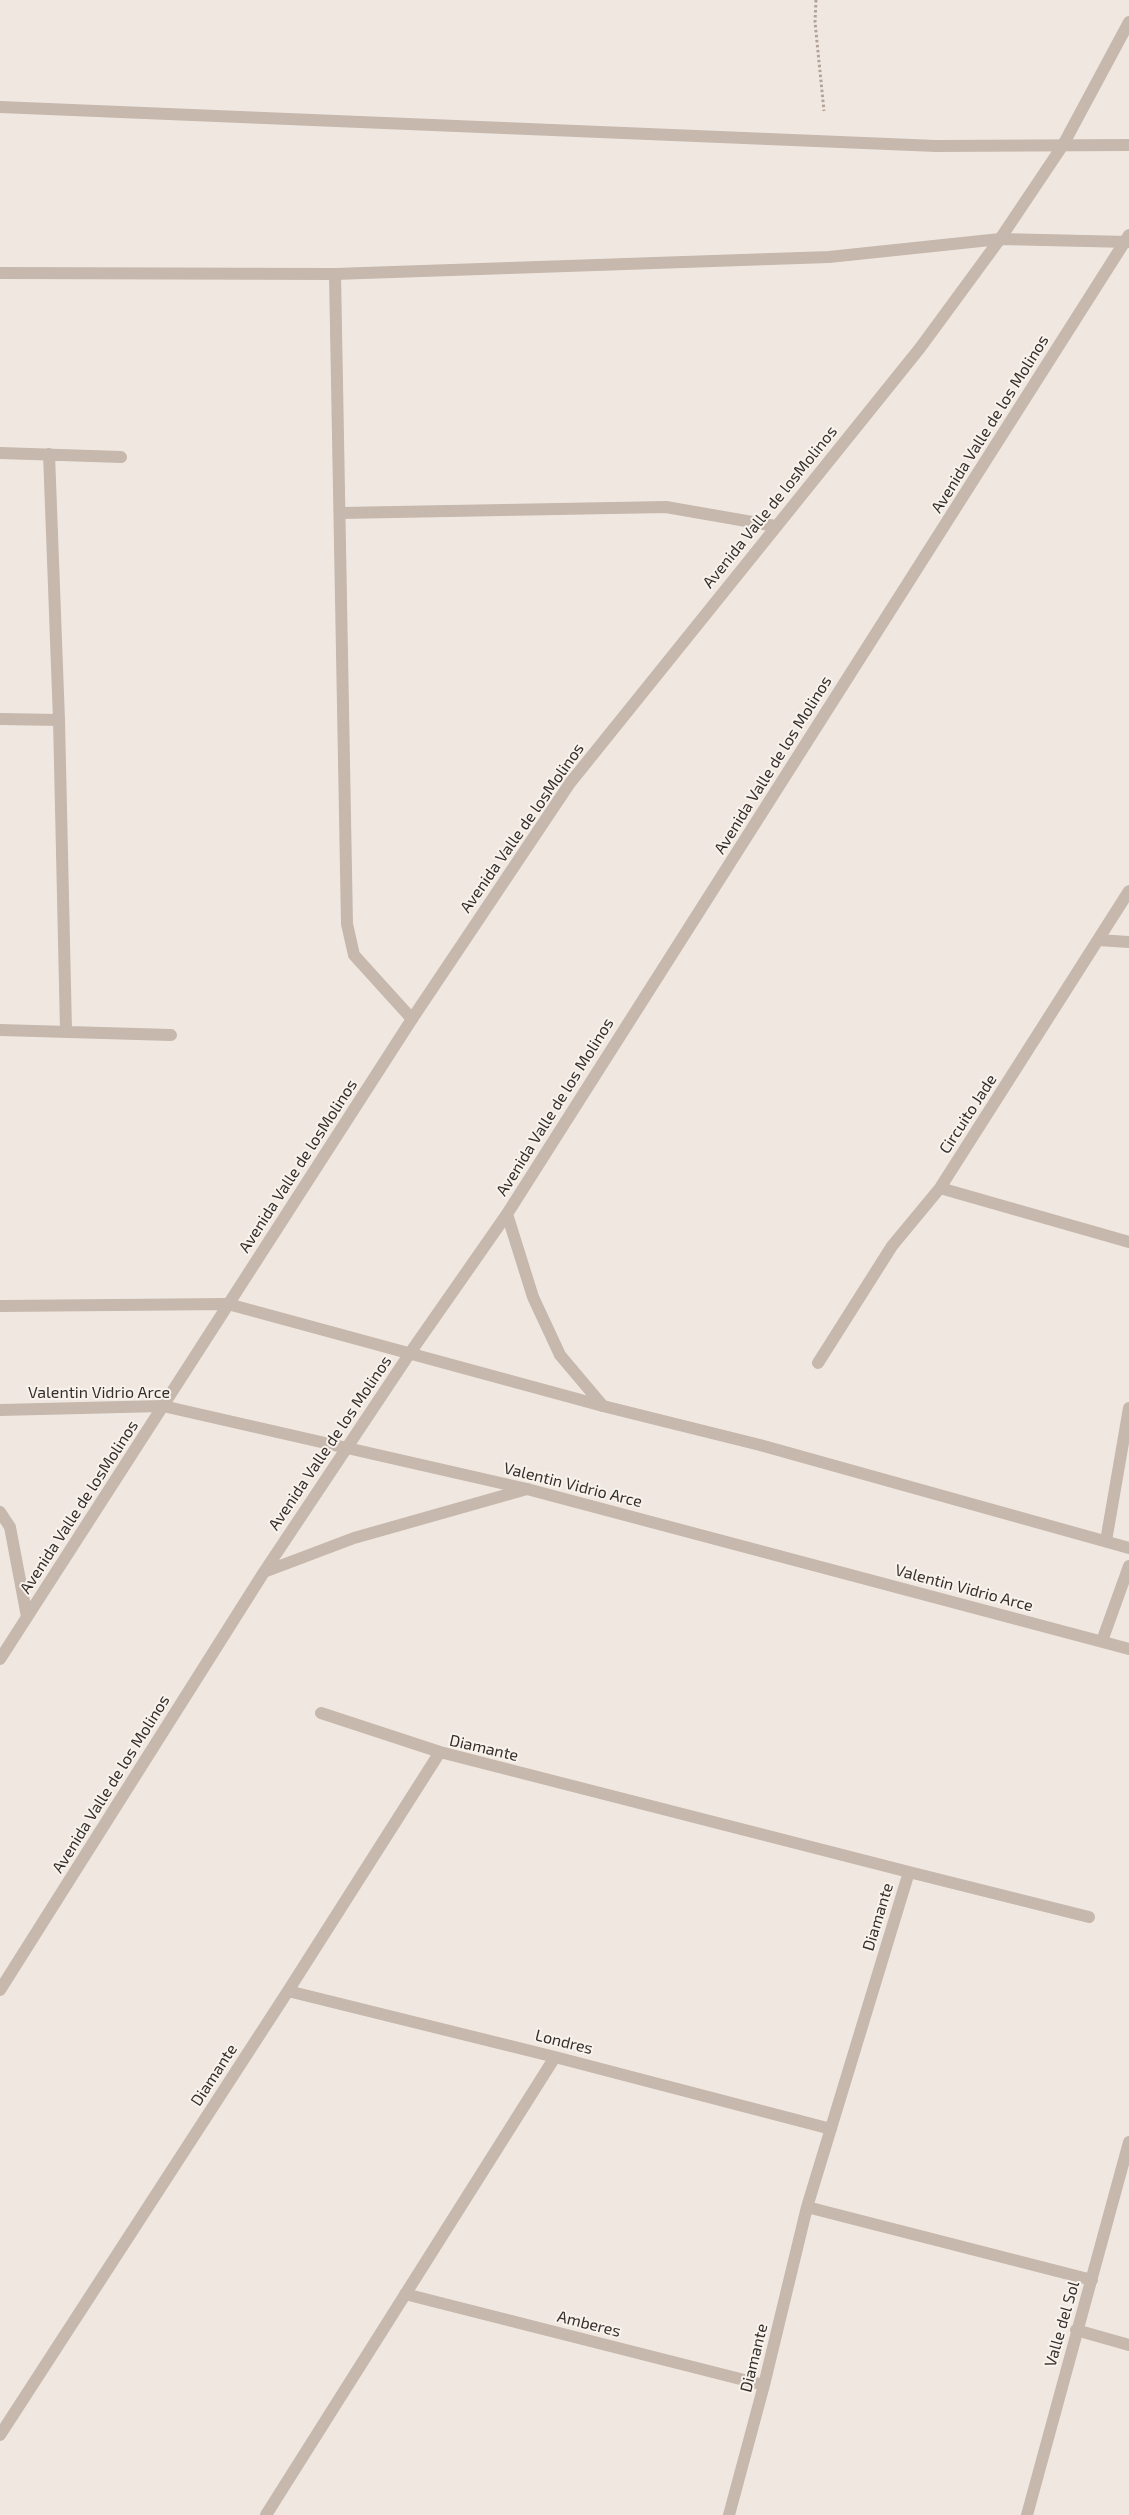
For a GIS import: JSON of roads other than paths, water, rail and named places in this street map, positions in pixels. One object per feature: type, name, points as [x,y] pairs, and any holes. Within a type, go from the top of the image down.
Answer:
[{"type":"street","name":"Avenida Valle de losMolinos","points":[[0,1659],[412,1019],[570,783],[920,348],[1000,239],[1063,145],[1129,22]]},
{"type":"street","points":[[0,107],[936,146],[1129,145]]},
{"type":"street","points":[[0,273],[335,274],[829,257],[1000,239],[1128,240]]},
{"type":"street","name":"Avenida Valle de los Molinos","points":[[0,1990],[264,1572],[410,1353],[507,1214],[1128,240]]},
{"type":"street","points":[[335,274],[341,512],[347,924],[354,955],[412,1019]]},
{"type":"street","points":[[0,453],[121,457]]},
{"type":"street","points":[[49,454],[59,720],[66,1030]]},
{"type":"street","points":[[341,512],[666,507],[775,526]]},
{"type":"street","points":[[0,719],[59,720]]},
{"type":"street","name":"Circuito Jade","points":[[818,1363],[892,1246],[940,1188],[1129,891]]},
{"type":"street","points":[[1098,940],[1129,942]]},
{"type":"street","points":[[0,1030],[66,1030],[171,1035]]},
{"type":"street","points":[[940,1188],[1129,1242]]},
{"type":"street","points":[[507,1214],[533,1296],[560,1355],[603,1406]]},
{"type":"street","points":[[0,1306],[228,1304],[603,1406],[760,1445],[1106,1540],[1129,1548]]},
{"type":"street","name":"Valentin Vidrio Arce","points":[[0,1410],[164,1406],[527,1489],[1129,1649]]},
{"type":"street","points":[[1106,1540],[1129,1408]]},
{"type":"street","points":[[264,1572],[354,1538],[527,1489]]},
{"type":"street","points":[[0,1512],[10,1527],[27,1617]]},
{"type":"street","points":[[1102,1641],[1129,1566]]},
{"type":"street","points":[[321,1713],[440,1752]]},
{"type":"street","name":"Diamante","points":[[0,2435],[288,1991],[440,1752],[909,1872],[807,2207],[764,2385],[729,2515]]},
{"type":"street","points":[[909,1872],[1089,1917]]},
{"type":"street","name":"Londres","points":[[288,1991],[555,2056],[831,2129]]},
{"type":"street","points":[[266,2515],[555,2056]]},
{"type":"street","name":"Valle del Sol","points":[[1027,2515],[1076,2330],[1092,2280],[1129,2142]]},
{"type":"street","points":[[807,2207],[1092,2280]]},
{"type":"street","name":"Amberes","points":[[406,2294],[764,2385]]},
{"type":"street","points":[[1076,2330],[1129,2345]]}]
